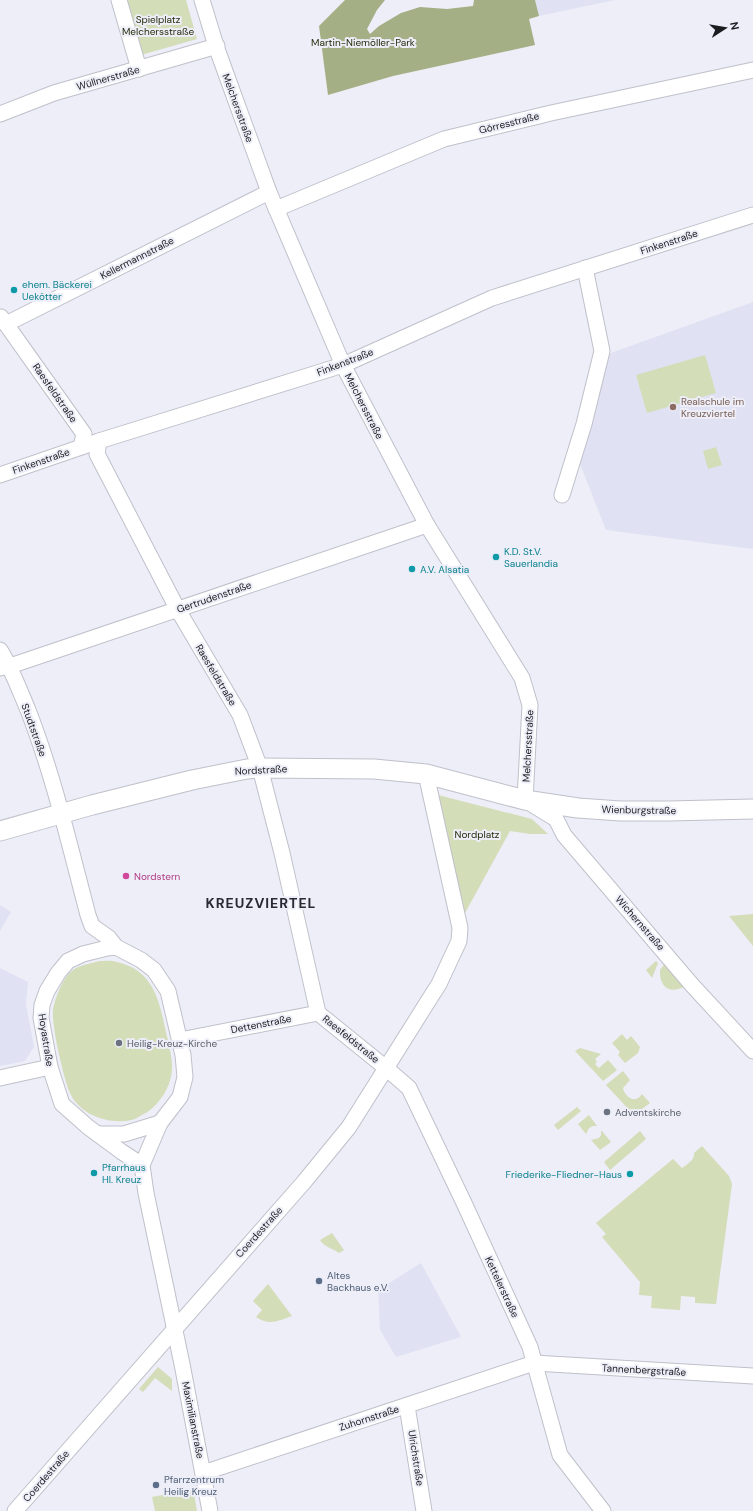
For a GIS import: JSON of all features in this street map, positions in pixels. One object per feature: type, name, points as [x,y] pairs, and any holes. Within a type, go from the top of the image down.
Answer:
[{"type":"street","points":[[119,0],[139,70]]},
{"type":"street","name":"Melchersstraße","points":[[202,0],[269,192],[343,365],[427,525],[522,678],[530,706],[526,800]]},
{"type":"street","name":"Wüllnerstraße","points":[[0,114],[54,94],[217,46]]},
{"type":"street","name":"Görresstraße","points":[[276,209],[444,138],[551,113],[753,70]]},
{"type":"street","name":"Kellermannstraße","points":[[3,320],[269,192]]},
{"type":"street","name":"Finkenstraße","points":[[0,475],[90,444],[343,365],[492,298],[753,215]]},
{"type":"street","points":[[562,495],[584,424],[602,351],[585,268]]},
{"type":"street","name":"Raesfeldstraße","points":[[3,320],[90,444],[178,610],[240,715],[260,768],[282,853],[318,1012],[386,1068]]},
{"type":"street","name":"Gertrudenstraße","points":[[5,667],[427,525]]},
{"type":"street","name":"Studtstraße","points":[[0,650],[5,667],[38,735],[62,814]]},
{"type":"street","name":"Nordstraße","points":[[0,831],[192,780],[231,771],[260,768],[374,769],[426,774],[526,800]]},
{"type":"street","name":"Coerdestraße","points":[[15,1511],[304,1182],[349,1127],[439,984],[459,941],[459,925],[426,774]]},
{"type":"street","name":"Wienburgstraße","points":[[526,800],[578,808],[620,811],[753,809]]},
{"type":"street","name":"Wichernstraße","points":[[526,800],[556,819],[564,835],[692,985],[753,1051]]},
{"type":"street","points":[[62,814],[92,926],[108,938],[116,947],[140,960],[154,970],[163,981],[168,991],[184,1055],[185,1077],[180,1097],[160,1123],[142,1165],[146,1193],[175,1329]]},
{"type":"street","name":"Hoyastraße","points":[[116,947],[92,952],[68,961],[58,973],[47,991],[42,1005],[41,1018],[50,1067],[62,1104],[78,1119],[142,1165]]},
{"type":"street","name":"Dettenstraße","points":[[180,1040],[318,1012]]},
{"type":"street","points":[[0,1078],[50,1067]]},
{"type":"street","name":"Kettelerstraße","points":[[386,1068],[409,1088],[530,1347],[560,1455],[603,1511]]},
{"type":"street","points":[[98,1134],[124,1134],[160,1123]]},
{"type":"street","name":"Maximilianstraße","points":[[175,1329],[210,1511]]},
{"type":"street","name":"Tannenbergstraße","points":[[534,1363],[753,1376]]},
{"type":"street","name":"Zuhornstraße","points":[[203,1473],[534,1363]]},
{"type":"street","name":"Ulrichstraße","points":[[408,1406],[424,1511]]},
{"type":"shaded area","points":[[535,0],[615,0],[539,16]]},
{"type":"shaded area","name":"Realschule im Kreuzviertel","points":[[753,302],[753,549],[606,530],[578,459],[608,354]]},
{"type":"shaded area","points":[[0,905],[11,912],[0,931]]},
{"type":"shaded area","points":[[0,968],[28,982],[26,1004],[34,1047],[25,1061],[0,1066]]},
{"type":"shaded area","points":[[421,1263],[461,1337],[396,1357],[380,1330],[378,1290]]},
{"type":"green space","name":"Spielplatz Melchersstraße","points":[[125,0],[186,0],[197,39],[141,55]]},
{"type":"green space","name":"Martin-Niemöller-Park","points":[[345,0],[385,0],[377,10],[367,29],[370,34],[379,26],[401,13],[420,7],[447,9],[473,6],[474,0],[535,0],[539,16],[529,19],[535,45],[393,76],[328,95],[319,26]]},
{"type":"green space","points":[[705,355],[716,393],[647,413],[636,375]]},
{"type":"green space","points":[[716,447],[722,465],[708,469],[703,451]]},
{"type":"green space","name":"Nordplatz","points":[[438,795],[532,819],[548,834],[530,834],[510,831],[465,913]]},
{"type":"green space","points":[[753,914],[753,946],[729,916]]},
{"type":"green space","points":[[99,961],[112,961],[129,966],[146,978],[152,987],[160,1006],[171,1052],[171,1074],[165,1093],[161,1099],[146,1113],[135,1119],[126,1121],[107,1120],[98,1117],[81,1108],[75,1101],[67,1086],[56,1039],[53,1010],[63,983],[69,973],[76,968]]},
{"type":"green space","points":[[656,961],[658,963],[652,978],[646,970]]},
{"type":"green space","points":[[666,962],[685,986],[675,990],[666,988],[661,981],[660,970]]},
{"type":"green space","points":[[622,1034],[627,1040],[631,1036],[640,1047],[638,1053],[625,1063],[618,1055],[620,1052],[612,1043]]},
{"type":"green space","points":[[580,1048],[601,1054],[595,1059],[597,1062],[595,1064],[599,1068],[608,1060],[617,1070],[603,1081],[575,1051]]},
{"type":"green space","points":[[623,1071],[630,1080],[623,1088],[626,1095],[637,1099],[642,1094],[650,1103],[634,1115],[606,1085]]},
{"type":"green space","points":[[577,1107],[581,1111],[558,1130],[554,1125]]},
{"type":"green space","points":[[589,1115],[597,1126],[589,1128],[586,1134],[578,1124]]},
{"type":"green space","points":[[601,1131],[611,1142],[600,1150],[591,1140],[599,1138]]},
{"type":"green space","points":[[640,1131],[646,1139],[610,1170],[604,1162]]},
{"type":"green space","points":[[702,1146],[729,1176],[732,1184],[716,1304],[695,1303],[695,1297],[681,1296],[680,1310],[651,1308],[652,1296],[639,1295],[640,1282],[602,1237],[606,1234],[596,1223],[673,1159],[682,1168],[692,1160],[694,1153]]},
{"type":"green space","points":[[332,1233],[344,1250],[339,1253],[326,1246],[320,1240]]},
{"type":"green space","points":[[268,1284],[292,1316],[274,1322],[261,1320],[256,1317],[262,1310],[253,1301]]},
{"type":"green space","points":[[158,1367],[172,1379],[172,1391],[155,1378],[143,1392],[139,1389]]},
{"type":"green space","points":[[193,1489],[197,1511],[155,1511],[152,1497]]},
{"type":"place","name":"ehem. Bäckerei Uekötter","points":[[14,290]]},
{"type":"place","name":"Realschule im Kreuzviertel","points":[[673,407]]},
{"type":"place","name":"K.D. St.V. Sauerlandia","points":[[496,557]]},
{"type":"place","name":"A.V. Alsatia","points":[[412,569]]},
{"type":"place","name":"Nordstern","points":[[126,876]]},
{"type":"place","name":"Heilig-Kreuz-Kirche","points":[[119,1043]]},
{"type":"place","name":"Adventskirche","points":[[607,1112]]},
{"type":"place","name":"Pfarrhaus Hl. Kreuz","points":[[94,1173]]},
{"type":"place","name":"Friederike-Fliedner-Haus","points":[[630,1174]]},
{"type":"place","name":"Altes Backhaus e.V.","points":[[319,1281]]},
{"type":"place","name":"Pfarrzentrum Heilig Kreuz","points":[[156,1485]]},
{"type":"district","name":"KREUZVIERTEL","points":[[261,903]]}]
